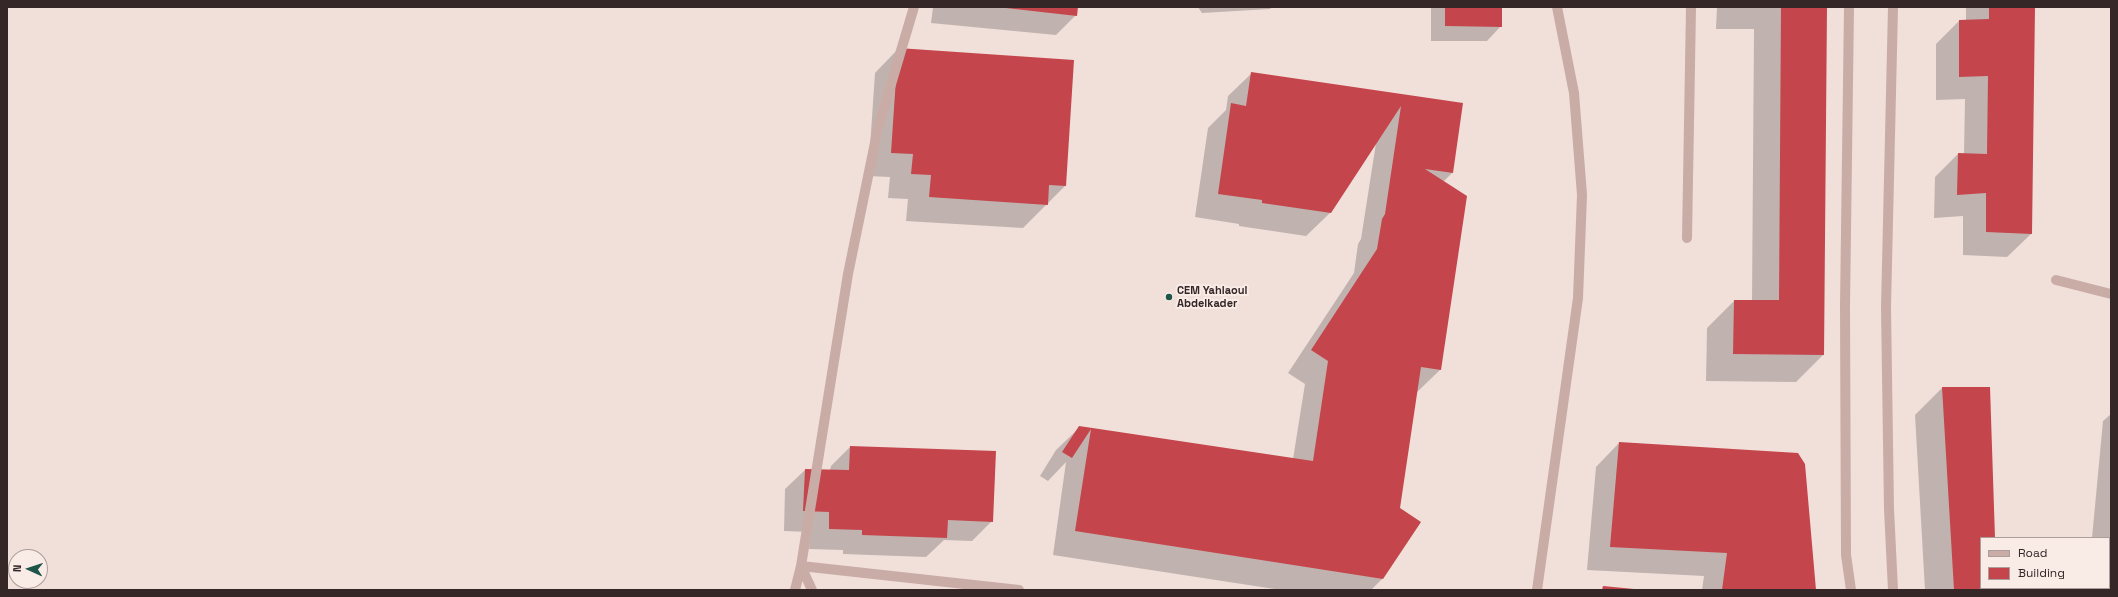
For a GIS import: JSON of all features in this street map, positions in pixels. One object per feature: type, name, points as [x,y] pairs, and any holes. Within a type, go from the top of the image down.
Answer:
[{"type":"street","points":[[795,590],[801,566],[848,274],[878,128],[914,7]]},
{"type":"street","points":[[1537,590],[1578,298],[1582,203],[1574,93],[1557,7]]},
{"type":"street","points":[[1687,238],[1691,7]]},
{"type":"street","points":[[1849,7],[1845,314],[1846,556],[1851,590]]},
{"type":"street","points":[[1892,590],[1889,509],[1886,307],[1893,7]]},
{"type":"street","points":[[2056,280],[2111,294]]},
{"type":"street","points":[[801,566],[812,590]]},
{"type":"street","points":[[801,566],[1019,590]]},
{"type":"building","points":[[997,7],[1078,7],[1077,16]]},
{"type":"building","points":[[1445,7],[1502,7],[1502,27],[1445,26]]},
{"type":"building","points":[[1781,7],[1827,7],[1824,355],[1733,354],[1734,300],[1779,300]]},
{"type":"building","points":[[1989,7],[2035,7],[2032,234],[1986,232],[1986,193],[1957,195],[1958,153],[1987,154],[1988,76],[1959,77],[1959,20],[1989,19]]},
{"type":"building","points":[[898,48],[1074,60],[1066,186],[1049,185],[1048,205],[929,197],[931,175],[911,174],[913,154],[891,153]]},
{"type":"building","points":[[1251,72],[1463,103],[1453,173],[1425,169],[1467,196],[1441,370],[1421,367],[1400,508],[1421,522],[1383,579],[1075,531],[1091,429],[1072,458],[1062,452],[1079,426],[1313,461],[1328,361],[1311,350],[1377,249],[1382,219],[1385,214],[1401,106],[1331,213],[1262,203],[1262,200],[1218,194],[1231,103],[1246,106]]},
{"type":"building","points":[[1942,387],[1990,387],[1995,537],[1980,537],[1980,589],[1997,590],[1954,590]]},
{"type":"building","points":[[1619,442],[1798,453],[1805,464],[1816,590],[1722,590],[1727,553],[1610,547]]},
{"type":"building","points":[[850,446],[996,451],[993,522],[948,520],[947,538],[862,535],[862,530],[829,529],[829,512],[803,511],[805,469],[849,470]]},
{"type":"building","points":[[1603,586],[1634,589],[1634,590],[1602,590]]},
{"type":"place","name":"CEM Yahiaoui Abdelkader","points":[[1169,297]]}]
